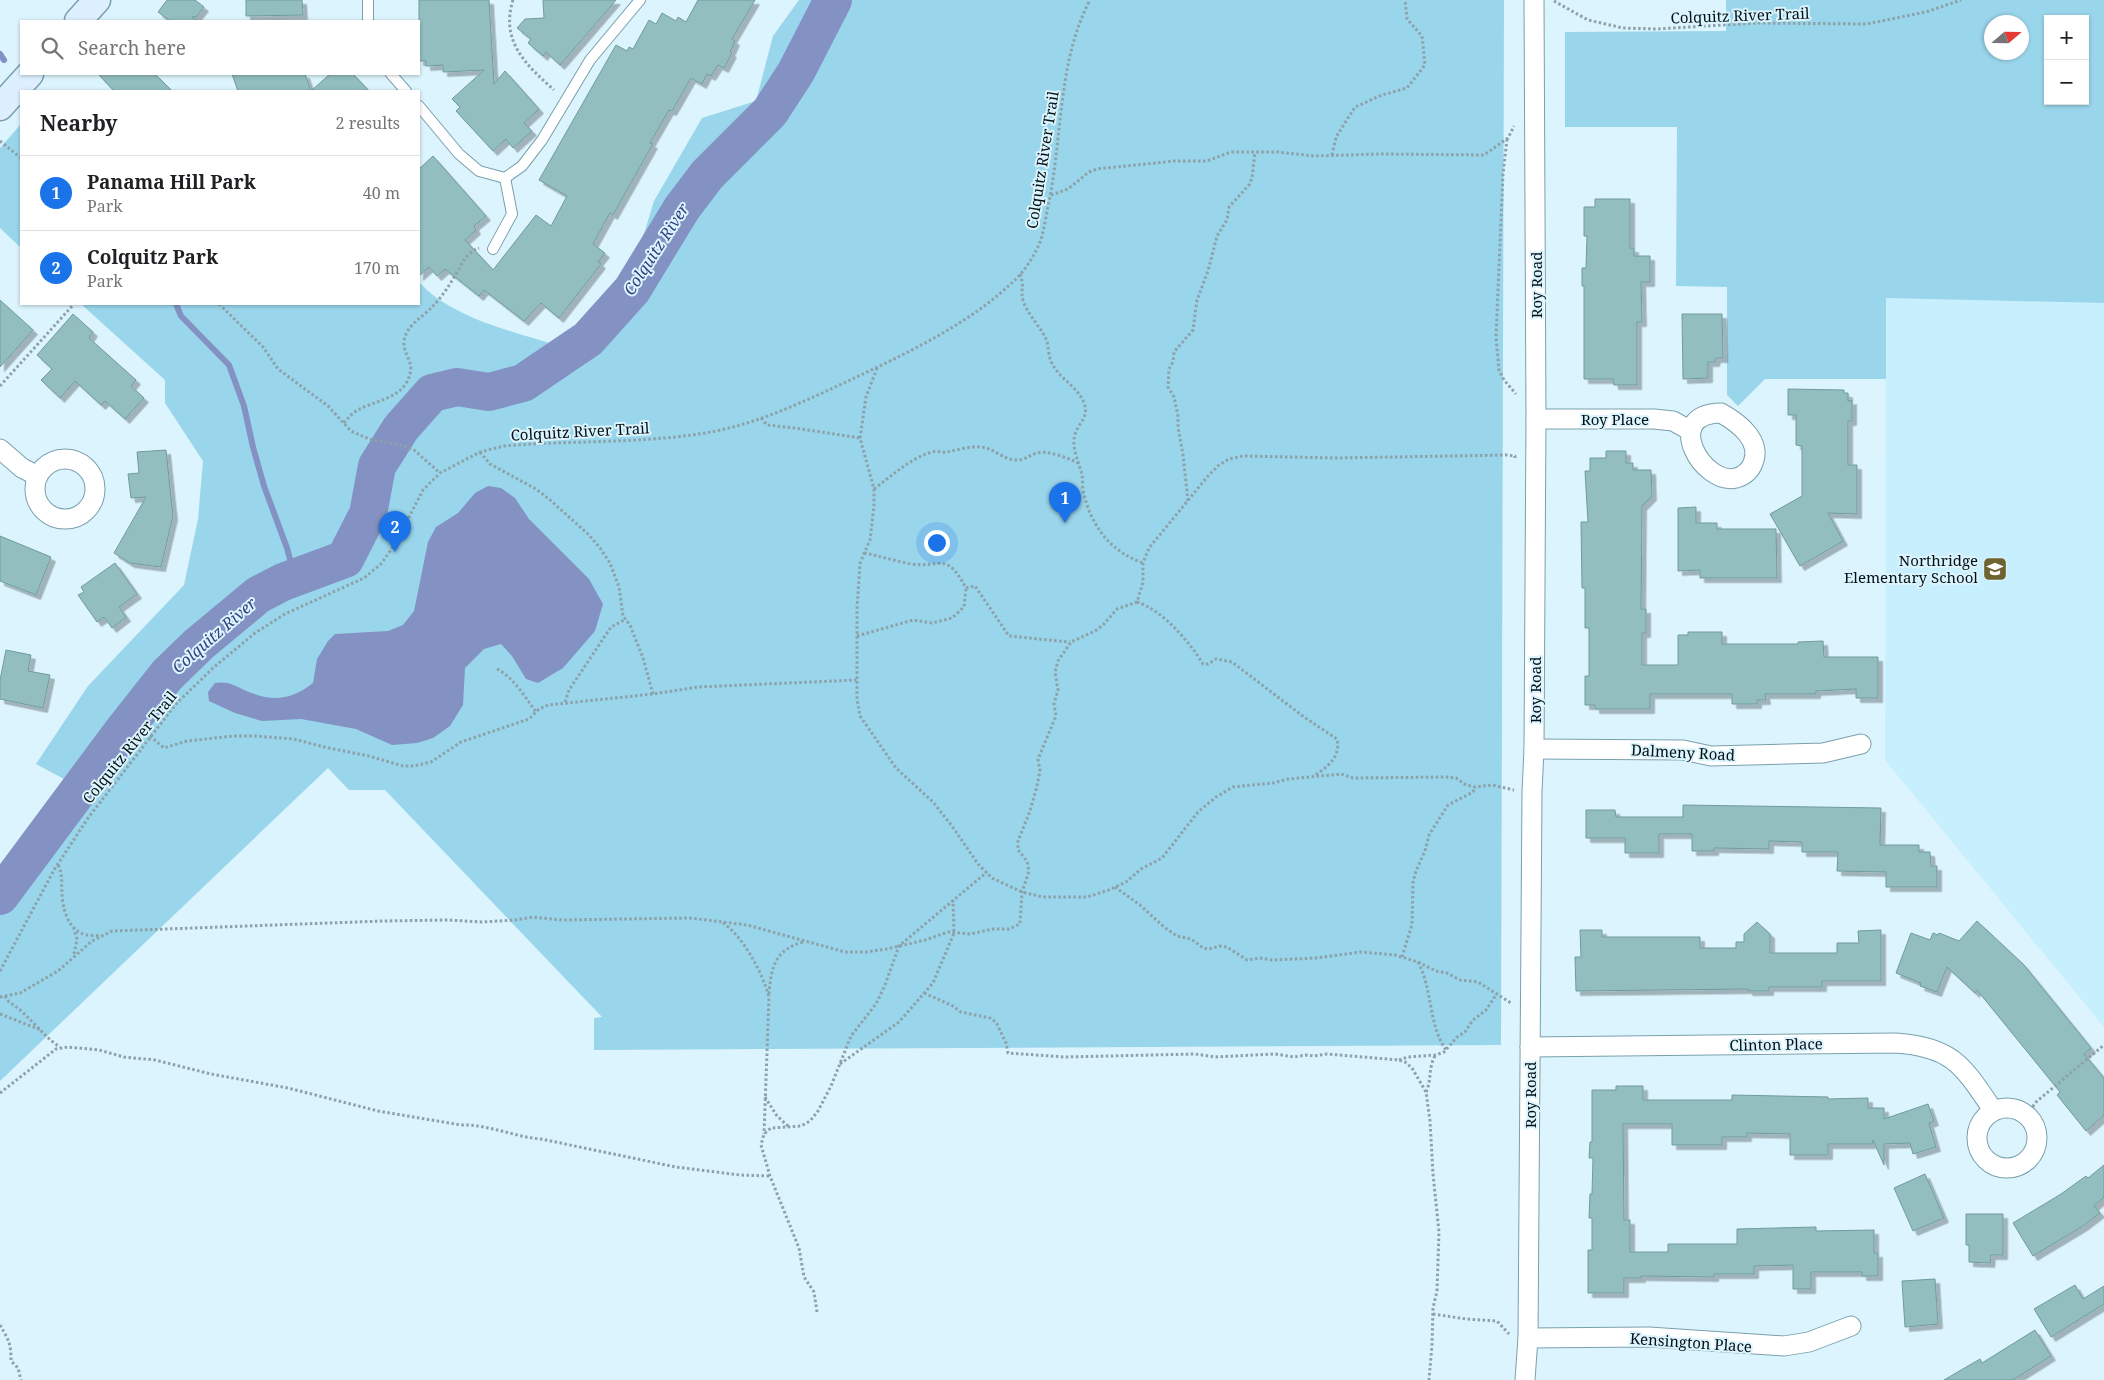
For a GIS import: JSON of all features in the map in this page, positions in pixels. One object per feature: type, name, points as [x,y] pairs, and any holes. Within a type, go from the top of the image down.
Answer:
[{"type":"main road","points":[[79,20],[97,0]]},
{"type":"main road","points":[[0,107],[29,75]]},
{"type":"street","name":"Roy Road","points":[[1525,1380],[1528,1338],[1536,468],[1534,0]]},
{"type":"street","name":"Roy Place","points":[[1536,419],[1654,419],[1673,421],[1691,430]]},
{"type":"street","points":[[0,449],[22,468],[38,476]]},
{"type":"street","name":"Dalmeny Road","points":[[1534,749],[1682,750],[1711,756],[1823,752],[1861,744]]},
{"type":"street","name":"Clinton Place","points":[[1530,1046],[1918,1044],[1936,1049],[1955,1060],[1971,1078],[1993,1110]]},
{"type":"street","points":[[2005,1107],[2017,1109],[2027,1115],[2034,1124],[2037,1136],[2036,1147],[2030,1158],[2020,1165],[2009,1168],[1997,1167],[1987,1161],[1980,1151],[1976,1140],[1978,1128],[1984,1118],[1993,1110],[2005,1107]]},
{"type":"street","name":"Kensington Place","points":[[1528,1338],[1649,1337],[1784,1346],[1809,1342],[1851,1326]]},
{"type":"lane","points":[[368,0],[368,20]]},
{"type":"lane","points":[[505,178],[522,166],[542,140],[590,60],[640,0]]},
{"type":"lane","points":[[392,75],[405,90]]},
{"type":"lane","points":[[420,107],[459,154],[479,171],[505,178]]},
{"type":"lane","points":[[493,249],[512,214],[505,178]]},
{"type":"path","points":[[513,0],[510,32],[515,47],[535,73],[567,100]]},
{"type":"path","name":"Colquitz River Trail","points":[[0,971],[58,865],[88,818],[176,704],[213,668],[254,634],[284,614],[364,578],[381,564],[395,544],[423,490],[440,472],[480,452],[504,446],[670,438],[741,426],[809,399],[877,367],[961,322],[993,298],[1020,274],[1030,261],[1041,239],[1051,195],[1060,140],[1068,59],[1079,20],[1090,0]]},
{"type":"path","points":[[1332,155],[1336,138],[1355,107],[1382,95],[1407,88],[1425,65],[1422,36],[1407,19],[1405,0]]},
{"type":"path","name":"Colquitz River Trail","points":[[1552,0],[1588,20],[1623,28],[1656,29],[1757,23],[1866,24],[1926,12],[1961,0]]},
{"type":"path","points":[[1517,396],[1504,380],[1500,370],[1496,338],[1502,174],[1508,138],[1516,122],[1535,122]]},
{"type":"path","points":[[1051,195],[1068,189],[1089,172],[1097,169],[1174,161],[1207,161],[1231,152],[1314,156],[1484,156],[1508,138]]},
{"type":"path","points":[[0,141],[20,157]]},
{"type":"path","points":[[1188,501],[1178,416],[1174,397],[1168,387],[1169,369],[1173,362],[1174,352],[1193,330],[1197,300],[1208,272],[1216,236],[1226,220],[1229,207],[1249,185],[1252,178],[1255,152]]},
{"type":"path","points":[[344,423],[351,414],[404,387],[410,376],[411,366],[403,343],[406,334],[419,318],[432,308],[454,279],[464,258],[477,248],[493,249]]},
{"type":"path","points":[[1020,274],[1024,284],[1022,298],[1047,341],[1050,359],[1058,374],[1078,393],[1085,408],[1086,415],[1075,434],[1078,463],[1082,475],[1082,489],[1088,506],[1103,537],[1112,546],[1132,559],[1143,563]]},
{"type":"path","points":[[0,386],[73,305]]},
{"type":"path","points":[[220,305],[263,347],[278,369],[328,406],[359,436],[404,446],[423,456],[440,472]]},
{"type":"path","points":[[877,367],[866,397],[860,438],[874,488],[870,540],[860,564],[856,609],[857,699],[860,716],[896,768],[933,802],[978,864],[992,878],[1022,892],[1043,897],[1087,897],[1115,887],[1162,858],[1198,812],[1216,796],[1233,787],[1273,783],[1288,778],[1341,774],[1353,778],[1447,777],[1456,778],[1475,787],[1492,785],[1532,792]]},
{"type":"path","points":[[761,418],[767,425],[860,438]]},
{"type":"path","points":[[874,488],[904,464],[934,451],[946,452],[979,446],[1006,459],[1023,460],[1036,453],[1043,452],[1078,463]]},
{"type":"path","points":[[1516,447],[1515,456],[1518,469],[1536,468]]},
{"type":"path","points":[[480,452],[490,464],[536,489],[549,499],[588,534],[610,563],[619,587],[623,616],[643,658],[652,694]]},
{"type":"path","points":[[1137,602],[1143,582],[1143,563],[1149,548],[1219,465],[1229,459],[1243,456],[1422,458],[1454,454],[1515,456]]},
{"type":"path","points":[[857,636],[913,620],[932,623],[952,618],[964,607],[966,588],[957,572],[943,562],[912,564],[864,553]]},
{"type":"path","points":[[966,588],[975,586],[1009,636],[1070,642],[1095,631],[1117,609],[1137,602],[1148,605],[1197,654],[1203,664],[1208,664],[1216,659],[1232,662],[1304,718],[1337,739],[1339,747],[1337,755],[1327,768],[1312,777]]},
{"type":"path","points":[[565,702],[570,690],[611,627],[626,619]]},
{"type":"path","points":[[0,997],[20,993],[35,985],[58,971],[74,955],[112,930],[383,921],[448,920],[482,922],[533,917],[562,920],[690,918],[747,925],[845,952],[866,952],[925,940],[940,934],[954,932],[977,933],[993,929],[1009,929],[1020,924],[1022,892],[1030,871],[1027,862],[1018,850],[1018,841],[1038,786],[1040,771],[1038,759],[1056,716],[1054,704],[1058,690],[1055,672],[1058,661],[1070,642]]},
{"type":"path","points":[[497,669],[503,672],[536,712]]},
{"type":"path","points":[[150,736],[164,748],[187,741],[234,736],[294,739],[369,756],[403,766],[414,766],[431,762],[461,742],[529,720],[536,712],[548,705],[698,687],[857,680]]},
{"type":"path","points":[[1402,957],[1412,925],[1413,882],[1429,835],[1448,806],[1473,792],[1475,787]]},
{"type":"path","points":[[58,865],[62,872],[62,897],[65,912],[77,938],[74,955]]},
{"type":"path","points":[[764,1134],[771,1128],[801,1126],[810,1121],[818,1110],[851,1036],[876,1004],[885,985],[898,946],[986,872]]},
{"type":"path","points":[[1115,887],[1177,936],[1190,939],[1203,948],[1227,947],[1247,960],[1260,958],[1272,960],[1316,958],[1361,952],[1402,957],[1460,980],[1478,982],[1490,988],[1496,995],[1516,1005],[1530,1007]]},
{"type":"path","points":[[840,1064],[899,1022],[933,983],[954,932],[953,900]]},
{"type":"path","points":[[722,922],[731,928],[745,948],[766,984],[769,997]]},
{"type":"path","points":[[74,928],[82,934],[102,936]]},
{"type":"path","points":[[804,941],[787,948],[778,956],[770,979],[764,1134],[761,1145],[770,1176],[799,1248],[804,1277],[814,1292],[817,1312]]},
{"type":"path","points":[[1418,962],[1430,996],[1437,1034],[1446,1050]]},
{"type":"path","points":[[924,993],[939,999],[961,1012],[990,1018],[996,1022],[1006,1043],[1008,1053],[1021,1056],[1035,1054],[1065,1057],[1196,1054],[1216,1058],[1276,1054],[1294,1058],[1306,1054],[1321,1056],[1327,1054],[1405,1062],[1412,1068],[1426,1092],[1439,1232],[1437,1291],[1433,1314],[1428,1380]]},
{"type":"path","points":[[1399,1060],[1408,1057],[1436,1055],[1446,1050],[1457,1037],[1465,1032],[1473,1020],[1486,1010],[1496,995]]},
{"type":"path","points":[[5,996],[9,1002],[44,1031],[53,1043],[61,1048],[99,1050],[117,1056],[155,1060],[211,1074],[288,1088],[378,1111],[474,1126],[661,1164],[740,1176],[770,1176]]},
{"type":"path","points":[[0,1014],[44,1031]]},
{"type":"path","points":[[2027,1115],[2036,1102],[2104,1045]]},
{"type":"path","points":[[0,1093],[61,1048]]},
{"type":"path","points":[[1426,1092],[1430,1083],[1431,1062],[1436,1055]]},
{"type":"path","points":[[765,1095],[777,1116],[790,1127]]},
{"type":"path","points":[[1433,1314],[1497,1321],[1514,1339],[1528,1338]]},
{"type":"path","points":[[0,1325],[10,1342],[11,1361],[18,1368],[21,1380]]},
{"type":"shaded area","points":[[799,0],[1504,0],[1501,1045],[594,1050],[594,1018],[602,1017],[385,790],[349,790],[328,768],[0,1081],[0,909],[17,881],[28,854],[81,788],[36,764],[88,686],[184,585],[198,519],[203,461],[165,403],[165,380],[82,305],[420,305],[420,283],[433,295],[469,316],[510,331],[570,349],[634,267],[654,201],[702,118],[756,101],[773,36]]},
{"type":"shaded area","points":[[1726,0],[2104,0],[2104,303],[1886,298],[1886,379],[1765,379],[1738,406],[1727,395],[1727,287],[1676,286],[1677,127],[1565,127],[1565,32],[1726,31]]},
{"type":"shaded area","points":[[20,125],[20,247],[0,228],[0,148]]},
{"type":"shaded area","name":"Northridge Elementary School","points":[[1886,298],[2104,303],[2104,1027],[1885,760]]},
{"type":"shaded area","points":[[488,486],[501,488],[515,498],[529,519],[589,579],[603,604],[595,631],[563,668],[538,683],[526,679],[512,656],[501,644],[484,649],[465,668],[463,705],[450,726],[433,738],[417,743],[392,745],[356,729],[301,719],[262,721],[235,713],[209,701],[208,692],[215,683],[230,684],[254,694],[272,698],[280,698],[296,693],[313,683],[317,659],[328,641],[335,634],[388,631],[403,625],[414,611],[428,542],[436,527],[458,513],[475,493]]},
{"type":"building","points":[[167,0],[195,0],[204,7],[196,17],[192,17],[196,20],[169,20],[158,12]]},
{"type":"building","points":[[246,0],[302,0],[303,15],[246,16]]},
{"type":"building","points":[[419,0],[489,0],[494,84],[505,71],[539,109],[524,123],[532,131],[513,148],[506,139],[493,151],[456,111],[460,107],[452,99],[484,70],[443,72],[443,65],[426,66],[426,61],[420,61]]},
{"type":"building","points":[[543,0],[616,0],[560,65],[546,52],[543,56],[528,43],[531,39],[517,28],[525,19],[544,18]]},
{"type":"building","points":[[698,0],[755,0],[732,39],[735,41],[730,52],[732,53],[724,68],[718,65],[711,76],[707,74],[702,84],[691,78],[672,111],[669,110],[650,143],[653,144],[613,215],[610,213],[593,244],[605,253],[598,262],[601,264],[559,318],[541,303],[524,321],[484,290],[479,296],[445,269],[437,276],[429,267],[420,275],[420,168],[433,156],[486,216],[474,226],[476,230],[465,240],[493,270],[536,215],[551,226],[567,196],[539,180],[616,45],[627,51],[629,47],[633,49],[649,20],[656,24],[662,13],[676,21],[678,17],[686,22]]},
{"type":"building","points":[[99,75],[156,75],[171,90],[113,90]]},
{"type":"building","points":[[232,75],[305,75],[311,90],[238,90]]},
{"type":"building","points":[[329,75],[354,75],[368,90],[312,90]]},
{"type":"building","points":[[1595,199],[1630,199],[1630,248],[1634,248],[1634,256],[1650,256],[1650,282],[1641,282],[1642,322],[1637,322],[1637,385],[1614,385],[1613,379],[1584,379],[1584,286],[1582,286],[1582,268],[1586,268],[1587,236],[1584,236],[1584,207],[1595,207]]},
{"type":"building","points":[[0,300],[33,330],[0,367]]},
{"type":"building","points":[[73,314],[93,332],[89,338],[136,380],[131,386],[144,398],[125,419],[105,401],[101,405],[75,381],[60,398],[41,380],[52,369],[37,355]]},
{"type":"building","points":[[1682,314],[1722,314],[1723,358],[1716,358],[1715,362],[1708,362],[1708,378],[1683,379]]},
{"type":"building","points":[[1788,389],[1844,390],[1844,393],[1848,393],[1848,401],[1852,400],[1852,421],[1848,421],[1848,465],[1857,465],[1857,514],[1828,513],[1843,541],[1800,566],[1770,514],[1802,496],[1802,446],[1796,445],[1796,415],[1788,415]]},
{"type":"building","points":[[166,450],[173,516],[161,567],[130,563],[114,553],[146,497],[131,498],[128,474],[139,473],[137,452]]},
{"type":"building","points":[[1606,451],[1626,451],[1626,463],[1633,463],[1633,470],[1651,470],[1652,496],[1642,506],[1641,609],[1646,609],[1646,633],[1642,633],[1642,665],[1678,665],[1678,635],[1688,635],[1688,632],[1722,632],[1722,644],[1798,644],[1798,642],[1823,641],[1824,657],[1878,657],[1878,698],[1856,698],[1856,689],[1816,691],[1816,694],[1765,694],[1766,700],[1757,700],[1757,704],[1732,704],[1732,694],[1650,694],[1650,709],[1595,709],[1595,705],[1585,705],[1585,676],[1589,676],[1589,628],[1585,628],[1585,588],[1582,588],[1581,522],[1588,522],[1585,471],[1590,471],[1590,458],[1606,458]]},
{"type":"building","points":[[1696,507],[1696,523],[1717,523],[1717,529],[1776,529],[1777,578],[1700,578],[1700,570],[1678,571],[1678,508]]},
{"type":"building","points":[[0,536],[51,557],[36,595],[0,581]]},
{"type":"building","points":[[115,563],[137,594],[119,607],[126,617],[112,628],[104,617],[97,622],[78,595],[84,592],[81,587]]},
{"type":"building","points":[[6,650],[31,655],[28,671],[50,675],[43,708],[0,699],[0,680]]},
{"type":"building","points":[[1683,805],[1881,808],[1880,845],[1919,845],[1919,852],[1930,852],[1931,866],[1937,866],[1937,887],[1886,887],[1886,872],[1837,871],[1838,852],[1802,852],[1802,842],[1769,841],[1769,849],[1714,848],[1714,851],[1692,851],[1692,834],[1659,834],[1659,853],[1625,853],[1625,838],[1586,838],[1586,810],[1615,810],[1616,817],[1683,817]]},
{"type":"building","points":[[1977,921],[2023,964],[2091,1048],[2084,1054],[2104,1078],[2104,1115],[2086,1131],[2057,1095],[2060,1092],[1977,990],[1975,993],[1947,967],[1937,992],[1920,986],[1921,983],[1896,973],[1911,933],[1930,940],[1933,933],[1938,935],[1939,933],[1959,941]]},
{"type":"building","points":[[1757,922],[1770,934],[1770,953],[1837,953],[1837,943],[1859,943],[1858,931],[1881,930],[1881,981],[1822,981],[1822,987],[1769,987],[1769,991],[1748,991],[1748,989],[1576,991],[1575,957],[1581,957],[1580,930],[1602,930],[1602,937],[1700,937],[1700,948],[1736,948],[1736,942],[1744,942],[1744,934]]},
{"type":"building","points":[[1616,1086],[1643,1086],[1643,1100],[1732,1100],[1732,1095],[1828,1097],[1828,1099],[1868,1098],[1868,1108],[1884,1108],[1884,1119],[1928,1104],[1934,1121],[1929,1123],[1936,1147],[1913,1154],[1910,1143],[1884,1144],[1884,1165],[1873,1140],[1873,1144],[1828,1144],[1828,1155],[1790,1155],[1790,1134],[1747,1133],[1747,1137],[1722,1137],[1722,1145],[1672,1145],[1672,1124],[1623,1124],[1624,1220],[1630,1220],[1630,1252],[1668,1252],[1668,1244],[1737,1244],[1737,1229],[1816,1227],[1816,1231],[1874,1230],[1874,1253],[1878,1253],[1878,1276],[1862,1276],[1862,1272],[1811,1272],[1811,1289],[1793,1289],[1793,1265],[1754,1266],[1754,1274],[1714,1274],[1714,1277],[1641,1276],[1641,1278],[1624,1278],[1624,1293],[1588,1293],[1588,1250],[1592,1250],[1592,1218],[1589,1218],[1593,1158],[1589,1158],[1590,1142],[1592,1142],[1592,1090],[1616,1090]]},
{"type":"building","points":[[2104,1165],[2104,1197],[2094,1206],[2100,1213],[2083,1226],[2033,1256],[2013,1223],[2061,1194],[2086,1176],[2088,1178]]},
{"type":"building","points":[[1925,1174],[1944,1218],[1913,1231],[1894,1188]]},
{"type":"building","points":[[1966,1214],[2003,1214],[2003,1255],[1991,1255],[1990,1263],[1969,1262],[1969,1245],[1966,1245]]},
{"type":"building","points":[[1935,1279],[1938,1324],[1905,1327],[1902,1281]]},
{"type":"building","points":[[2075,1285],[2083,1299],[2104,1286],[2104,1304],[2051,1337],[2034,1309]]},
{"type":"building","points":[[2035,1330],[2051,1356],[2013,1380],[1944,1380],[1980,1359],[1982,1363]]},
{"type":"waterway","name":"Colquitz River","points":[[0,896],[122,732],[167,675],[199,644],[258,595],[283,582],[345,559],[368,514],[377,466],[401,428],[432,393],[457,387],[489,392],[523,383],[588,339],[632,290],[682,208],[707,175],[770,112],[796,72],[833,0]]},
{"type":"waterway","points":[[0,54],[4,60]]},
{"type":"waterway","points":[[176,305],[181,316],[229,365],[244,406],[264,486],[287,548],[295,578]]},
{"type":"place","name":"Panama Hill Park","points":[[1065,523]]},
{"type":"place","name":"Colquitz Park","points":[[395,552]]},
{"type":"place","name":"Northridge Elementary School","points":[[1995,569]]}]
